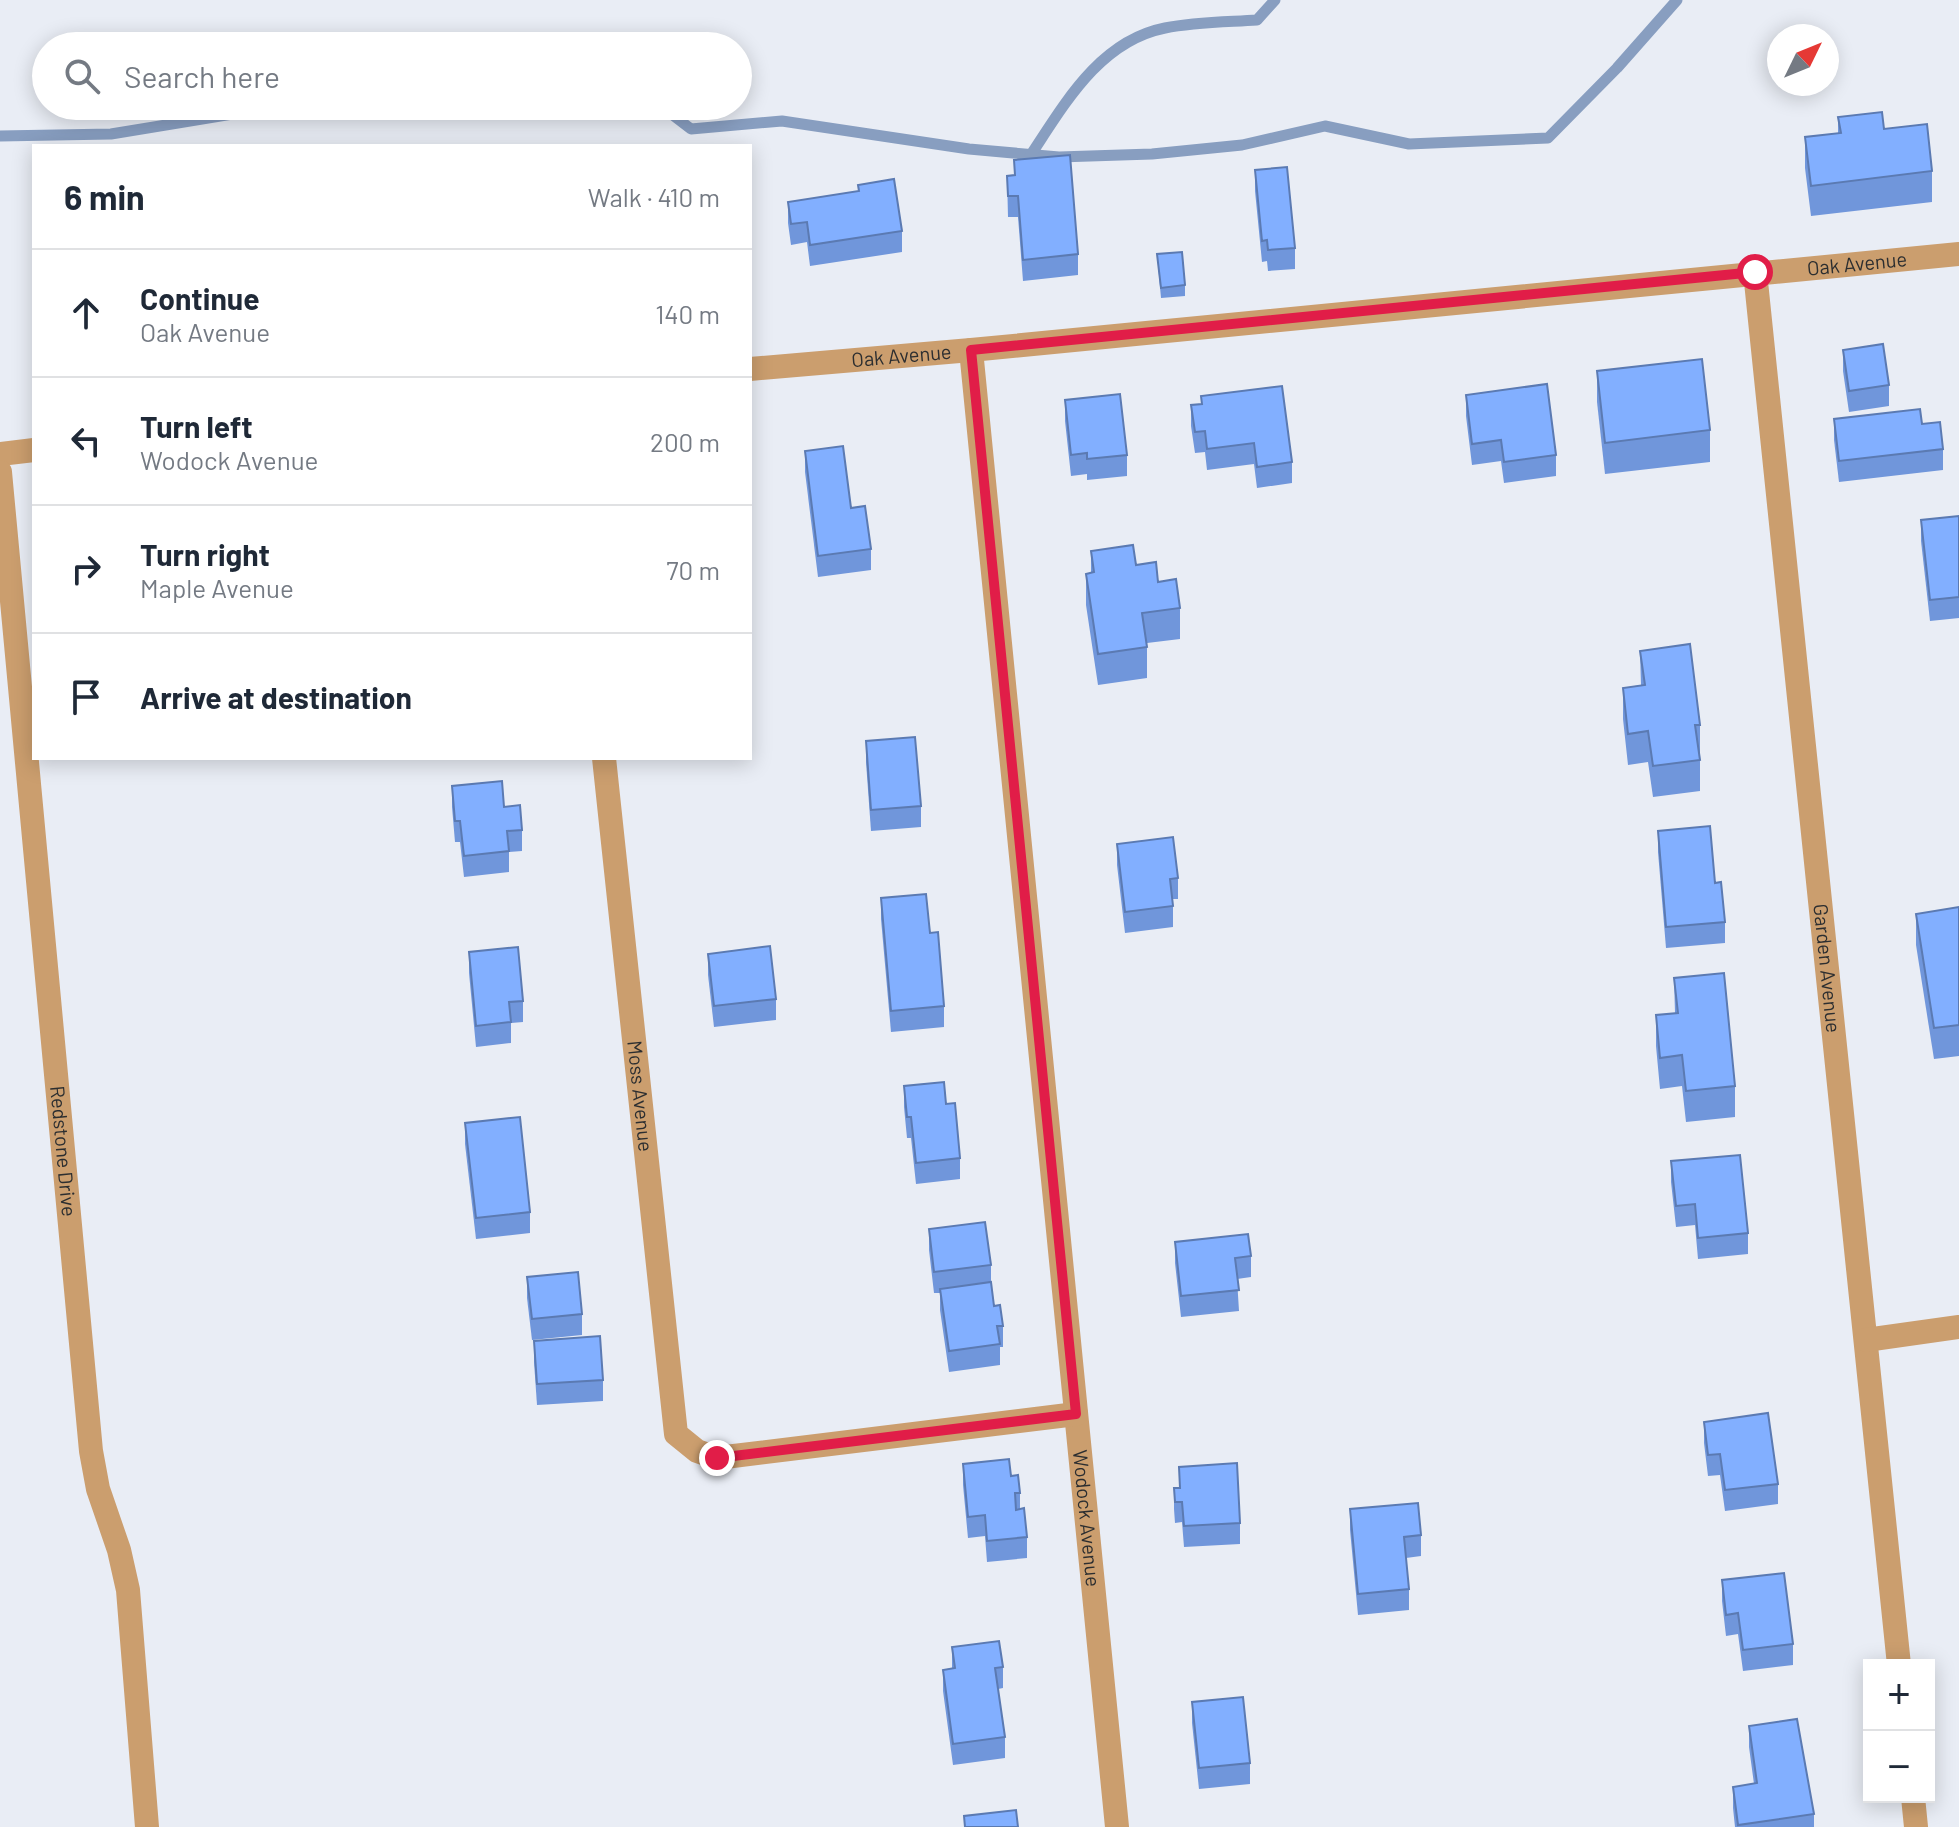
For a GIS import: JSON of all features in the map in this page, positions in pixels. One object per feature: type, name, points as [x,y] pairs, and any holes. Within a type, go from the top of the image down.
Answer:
[{"type":"street","name":"Oak Avenue","points":[[752,369],[1959,254]]},
{"type":"street","name":"Garden Avenue","points":[[1755,272],[1898,1659]]},
{"type":"street","name":"Wodock Avenue","points":[[971,350],[1117,1827]]},
{"type":"street","points":[[0,454],[32,450]]},
{"type":"street","name":"Redstone Drive","points":[[0,472],[91,1451],[98,1489],[119,1550],[128,1590],[147,1827]]},
{"type":"street","name":"Moss Avenue","points":[[604,760],[676,1434],[697,1451],[717,1458],[1076,1414]]},
{"type":"street","points":[[1866,1340],[1959,1327]]},
{"type":"street","points":[[1914,1803],[1916,1827]]},
{"type":"building","points":[[1882,112],[1884,129],[1927,124],[1932,171],[1811,186],[1805,137],[1841,133],[1838,117]]},
{"type":"building","points":[[1070,155],[1078,254],[1023,260],[1018,196],[1008,196],[1007,176],[1015,175],[1014,160]]},
{"type":"building","points":[[1287,167],[1295,248],[1268,250],[1267,240],[1262,241],[1255,170]]},
{"type":"building","points":[[894,179],[902,231],[810,245],[807,222],[791,224],[788,202],[859,191],[858,185]]},
{"type":"building","points":[[1182,252],[1185,285],[1161,288],[1157,254]]},
{"type":"building","points":[[1883,344],[1889,385],[1849,391],[1843,350]]},
{"type":"building","points":[[1702,359],[1710,430],[1605,443],[1597,371]]},
{"type":"building","points":[[1547,384],[1556,455],[1504,462],[1501,440],[1472,444],[1466,395]]},
{"type":"building","points":[[1282,386],[1292,462],[1257,467],[1254,443],[1207,449],[1205,431],[1195,432],[1191,405],[1202,404],[1201,396]]},
{"type":"building","points":[[1120,394],[1127,455],[1087,459],[1087,453],[1071,455],[1065,400]]},
{"type":"building","points":[[1920,409],[1922,424],[1940,422],[1943,449],[1839,461],[1834,419]]},
{"type":"building","points":[[843,446],[851,508],[865,506],[871,549],[818,556],[805,451]]},
{"type":"building","points":[[1959,516],[1959,597],[1930,600],[1921,520]]},
{"type":"building","points":[[1133,545],[1136,565],[1156,562],[1158,582],[1176,579],[1180,608],[1142,613],[1147,647],[1098,654],[1086,574],[1094,572],[1091,551]]},
{"type":"building","points":[[1690,644],[1700,725],[1695,725],[1700,760],[1653,766],[1648,731],[1628,734],[1623,688],[1645,685],[1640,651]]},
{"type":"building","points":[[915,737],[921,806],[871,810],[866,741]]},
{"type":"building","points":[[502,781],[504,807],[520,805],[522,830],[507,831],[509,851],[464,856],[460,821],[455,821],[452,786]]},
{"type":"building","points":[[1710,826],[1715,883],[1721,882],[1725,922],[1666,927],[1658,831]]},
{"type":"building","points":[[1173,837],[1178,878],[1170,879],[1173,906],[1125,912],[1117,844]]},
{"type":"building","points":[[926,894],[930,933],[938,932],[944,1006],[891,1011],[881,898]]},
{"type":"building","points":[[1959,907],[1959,1025],[1934,1028],[1916,914]]},
{"type":"building","points":[[770,946],[776,999],[714,1006],[708,954]]},
{"type":"building","points":[[518,947],[523,1001],[509,1002],[511,1022],[476,1026],[469,952]]},
{"type":"building","points":[[1724,973],[1735,1086],[1686,1091],[1682,1055],[1660,1058],[1656,1015],[1678,1013],[1674,978]]},
{"type":"building","points":[[944,1082],[946,1104],[955,1103],[960,1158],[916,1163],[904,1086]]},
{"type":"building","points":[[520,1117],[530,1212],[476,1218],[465,1123]]},
{"type":"building","points":[[1740,1155],[1748,1233],[1698,1238],[1695,1204],[1676,1206],[1671,1161]]},
{"type":"building","points":[[985,1222],[991,1265],[934,1272],[929,1229]]},
{"type":"building","points":[[1248,1234],[1251,1256],[1235,1258],[1239,1290],[1181,1296],[1175,1242]]},
{"type":"building","points":[[578,1272],[582,1314],[532,1319],[527,1277]]},
{"type":"building","points":[[991,1282],[994,1306],[1000,1305],[1003,1326],[997,1326],[1000,1344],[949,1351],[940,1289]]},
{"type":"building","points":[[600,1336],[603,1380],[537,1384],[534,1341]]},
{"type":"building","points":[[1768,1413],[1778,1484],[1725,1490],[1720,1454],[1708,1455],[1704,1422]]},
{"type":"building","points":[[1009,1459],[1011,1476],[1018,1475],[1020,1493],[1015,1493],[1016,1510],[1024,1508],[1027,1537],[987,1541],[985,1515],[968,1517],[963,1464]]},
{"type":"building","points":[[1237,1463],[1240,1523],[1184,1526],[1182,1502],[1175,1502],[1174,1488],[1180,1488],[1179,1467]]},
{"type":"building","points":[[1418,1503],[1421,1535],[1404,1537],[1409,1589],[1358,1594],[1350,1509]]},
{"type":"building","points":[[1784,1573],[1793,1644],[1743,1650],[1738,1613],[1726,1615],[1722,1580]]},
{"type":"building","points":[[999,1641],[1003,1667],[995,1668],[1005,1737],[953,1744],[943,1670],[955,1668],[952,1647]]},
{"type":"building","points":[[1243,1697],[1250,1763],[1199,1768],[1192,1702]]},
{"type":"building","points":[[1797,1719],[1814,1814],[1738,1825],[1733,1787],[1757,1783],[1749,1726]]},
{"type":"building","points":[[1016,1810],[1018,1827],[965,1827],[964,1816]]},
{"type":"waterway","points":[[1030,156],[1070,97],[1102,61],[1121,46],[1165,28],[1257,20],[1275,0]]},
{"type":"waterway","points":[[679,120],[691,129],[782,121],[969,149],[1059,157],[1152,154],[1242,145],[1325,126],[1409,144],[1548,138],[1617,68],[1677,0]]},
{"type":"waterway","points":[[0,136],[111,134],[196,120]]},
{"type":"route","points":[[717,1458],[1076,1414],[971,350],[1755,272]]}]
